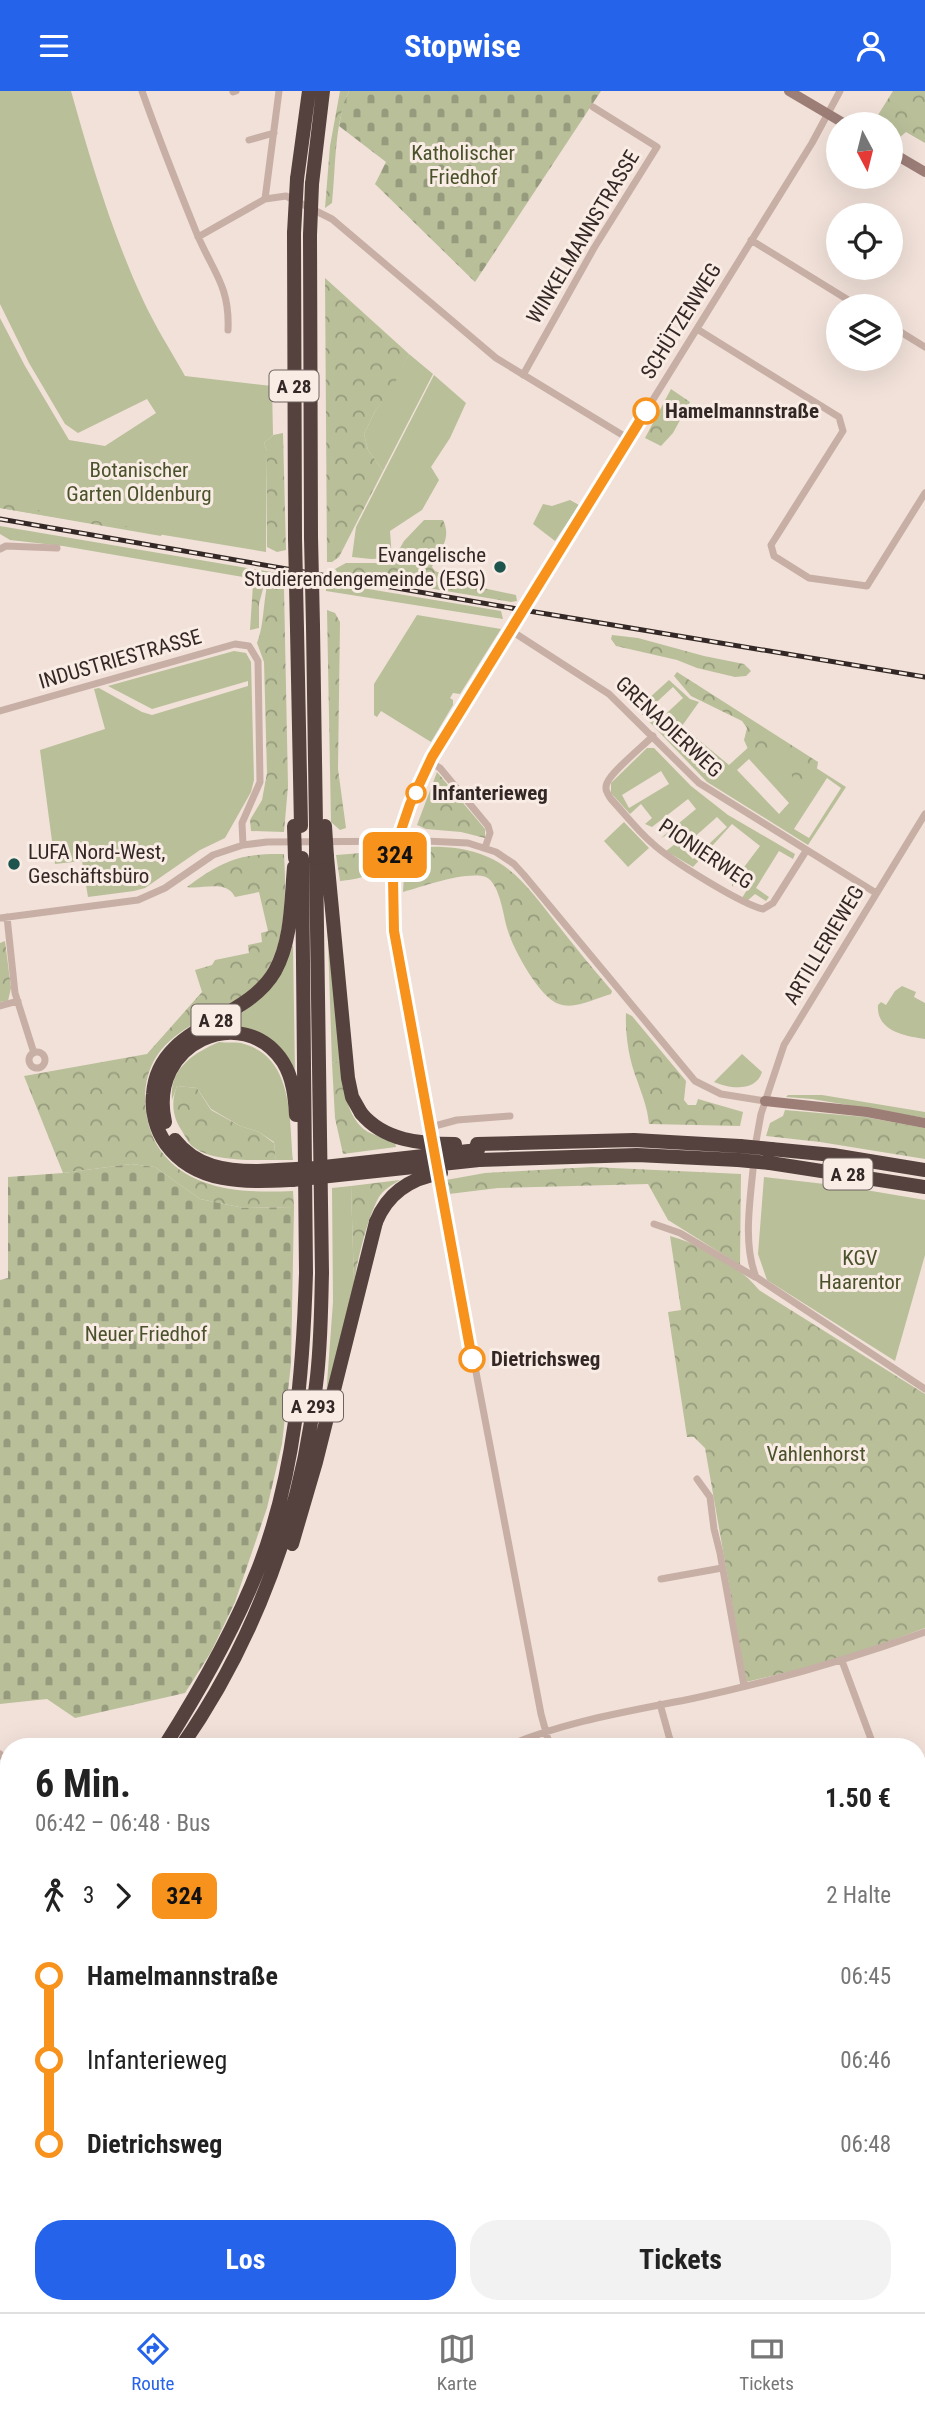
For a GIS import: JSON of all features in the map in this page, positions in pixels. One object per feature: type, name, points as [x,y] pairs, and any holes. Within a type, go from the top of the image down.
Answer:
[{"type":"highway","points":[[301,140],[298,113],[302,91]]},
{"type":"highway","name":"A 28","points":[[258,1176],[225,1179],[207,1175],[182,1162],[157,1128],[152,1103],[159,1068],[173,1047],[257,994],[276,970],[310,858],[309,826],[301,809],[295,538],[294,233],[301,140],[309,91]]},
{"type":"highway","name":"A 28","points":[[323,91],[312,184],[310,235],[315,747],[323,768],[309,826],[310,858],[352,1097],[361,1113],[376,1128],[401,1139],[479,1155],[510,1159],[739,1153]]},
{"type":"highway","points":[[317,133],[327,111],[331,91]]},
{"type":"highway","name":"A 293","points":[[169,1738],[211,1669],[259,1567],[277,1511],[289,1459],[300,1383],[306,1273],[310,858]]},
{"type":"highway","name":"A 293","points":[[186,1738],[214,1693],[256,1613],[279,1554],[310,1432],[320,1348],[322,1273],[310,858]]},
{"type":"highway","name":"A 293","points":[[305,1160],[298,1140],[293,1088],[282,1061],[257,1039],[241,1034],[227,1034],[200,1040],[179,1056],[166,1078],[163,1110],[169,1132],[183,1150],[202,1162],[226,1169],[258,1176],[315,1168],[479,1155],[545,1143]]},
{"type":"highway","name":"A 28","points":[[545,1143],[647,1140],[771,1156],[925,1187]]},
{"type":"highway","name":"A 28","points":[[256,1613],[276,1584],[302,1514],[376,1222],[396,1191],[410,1182],[479,1155]]},
{"type":"highway","name":"A 28","points":[[771,1156],[833,1155],[925,1170]]},
{"type":"street","points":[[142,91],[198,237],[223,285],[229,305],[228,330]]},
{"type":"street","points":[[265,199],[279,91]]},
{"type":"street","points":[[789,91],[826,113]]},
{"type":"street","name":"SCHÜTZENWEG","points":[[829,112],[841,91]]},
{"type":"street","name":"WINKELMANNSTRASSE","points":[[523,375],[594,248],[657,147],[593,107]]},
{"type":"street","name":"SCHÜTZENWEG","points":[[546,1731],[444,1214],[431,1127],[394,931],[393,878],[397,842],[410,804],[430,762],[826,117]]},
{"type":"street","points":[[249,140],[274,133]]},
{"type":"street","points":[[903,159],[925,172]]},
{"type":"street","points":[[198,237],[265,199],[286,197],[332,219],[496,358],[628,439]]},
{"type":"street","points":[[751,240],[839,294]]},
{"type":"street","points":[[696,329],[839,417],[843,425],[843,431],[771,545],[774,556],[809,578],[867,586],[925,493]]},
{"type":"street","points":[[903,333],[925,347]]},
{"type":"street","points":[[0,548],[57,548]]},
{"type":"street","name":"GRENADIERWEG","points":[[510,630],[609,694],[699,783],[876,893]]},
{"type":"street","name":"INDUSTRIESTRASSE","points":[[0,711],[234,644],[249,646],[258,661],[261,769],[257,793],[242,823],[243,845]]},
{"type":"street","name":"PIONIERWEG","points":[[653,736],[611,777],[606,786],[608,795],[654,846],[713,884],[754,907],[764,909],[773,903],[806,851]]},
{"type":"street","points":[[430,762],[440,768],[488,826],[490,833],[485,848]]},
{"type":"street","name":"ARTILLERIEWEG","points":[[756,1277],[750,1260],[751,1201],[757,1133],[784,1045],[925,814]]},
{"type":"street","points":[[34,1052],[18,1001],[4,938],[3,917],[138,900],[165,888],[213,855],[243,845],[276,842],[457,842],[485,848],[505,858],[524,875],[688,1076],[704,1087],[721,1094],[867,1112],[925,1123]]},
{"type":"street","points":[[1,1006],[18,1001]]},
{"type":"street","points":[[431,1127],[457,1120],[510,1116]]},
{"type":"street","points":[[654,1224],[680,1233],[756,1277],[925,1389]]},
{"type":"street","points":[[697,1479],[710,1497],[744,1686]]},
{"type":"street","points":[[660,1579],[722,1568]]},
{"type":"street","points":[[528,1738],[546,1731],[842,1661],[925,1632]]},
{"type":"street","points":[[842,1661],[871,1738]]},
{"type":"street","points":[[660,1704],[669,1738]]},
{"type":"street","points":[[546,1731],[548,1738]]},
{"type":"green space","name":"Botanischer Garten Oldenburg","points":[[0,91],[71,91],[94,171],[121,249],[148,310],[185,376],[272,386],[273,435],[264,443],[267,451],[266,552],[0,508],[0,318],[69,440],[105,446],[156,413],[147,399],[78,433],[65,424],[29,363],[0,304]]},
{"type":"green space","points":[[340,91],[349,91],[338,131],[332,203],[325,208],[330,146]]},
{"type":"green space","name":"Katholischer Friedhof","points":[[349,91],[601,91],[475,282],[375,184],[386,162],[339,126]]},
{"type":"green space","points":[[893,91],[925,91],[925,143],[906,132],[903,135],[903,112],[880,112]]},
{"type":"green space","points":[[325,278],[409,354],[392,389],[375,411],[364,434],[368,450],[383,471],[339,557],[332,562],[327,562]]},
{"type":"green space","points":[[409,354],[433,374],[383,471],[368,450],[364,434]]},
{"type":"green space","points":[[434,375],[466,403],[450,438],[431,467],[439,480],[422,510],[390,531],[392,558],[352,557],[356,527]]},
{"type":"green space","points":[[671,389],[690,402],[673,433],[661,446],[645,438]]},
{"type":"green space","points":[[283,433],[286,550],[277,552],[267,547],[267,451],[264,443],[273,435]]},
{"type":"green space","points":[[570,500],[579,505],[555,541],[533,524],[543,504],[552,506]]},
{"type":"green space","points":[[0,503],[162,533],[161,536],[0,508]]},
{"type":"green space","points":[[424,520],[443,520],[445,527],[446,539],[432,567],[435,571],[478,587],[516,595],[517,601],[338,573],[335,569],[346,563],[387,563],[395,557],[404,541]]},
{"type":"green space","points":[[0,526],[283,574],[283,584],[63,546],[10,540],[0,534]]},
{"type":"green space","points":[[326,582],[501,611],[503,619],[326,591]]},
{"type":"green space","points":[[253,584],[264,585],[259,604],[259,628],[250,630]]},
{"type":"green space","points":[[267,586],[284,589],[288,786],[284,832],[251,831],[250,820],[262,800],[267,773],[264,662],[257,643]]},
{"type":"green space","points":[[327,610],[335,613],[340,622],[338,769],[346,828],[340,830],[331,822]]},
{"type":"green space","points":[[417,615],[501,629],[460,694],[453,693],[450,698],[453,705],[431,742],[381,711],[377,717],[374,715],[374,684]]},
{"type":"green space","points":[[612,635],[638,638],[744,664],[751,671],[746,676],[735,677],[697,668],[677,660],[616,646],[611,639]]},
{"type":"green space","points":[[234,651],[246,653],[251,662],[254,780],[251,792],[225,838],[200,850],[145,888],[88,897],[82,861],[55,864],[40,750],[105,729],[94,689],[99,688],[152,715],[248,686],[248,681],[152,709],[108,686]]},
{"type":"green space","points":[[677,672],[818,762],[814,775],[805,782],[796,782],[792,778],[791,758],[748,749],[744,740],[747,728],[742,721],[691,696],[674,676]]},
{"type":"green space","points":[[669,680],[690,699],[699,702],[682,726],[729,765],[763,734],[846,787],[808,845],[707,782],[637,709]],"holes":[[[673,687],[683,698],[657,722],[647,711]],[[749,759],[789,803],[779,814],[737,770]],[[827,778],[841,788],[809,838],[794,829]]]},
{"type":"green space","points":[[647,748],[654,748],[691,786],[728,815],[795,854],[793,859],[779,851],[756,888],[769,897],[766,901],[755,894],[747,901],[742,898],[750,885],[739,877],[732,887],[732,883],[760,846],[732,824],[693,867],[666,851],[675,844],[669,834],[661,838],[696,809],[688,799],[652,827],[645,824],[652,818],[641,804],[630,814],[611,793],[611,783]],"holes":[[[661,771],[669,784],[629,808],[622,795]],[[717,817],[727,827],[693,859],[682,848]]]},
{"type":"green space","points":[[437,772],[485,829],[485,838],[461,832],[426,829],[417,825]]},
{"type":"green space","points":[[624,822],[649,848],[628,867],[604,841]]},
{"type":"green space","points":[[419,847],[463,849],[488,857],[509,869],[534,895],[612,991],[611,994],[572,1006],[559,1004],[544,993],[516,950],[497,891],[488,878],[463,876],[403,892],[405,859],[417,856]]},
{"type":"green space","points":[[362,853],[379,864],[376,869],[362,877],[340,881],[336,855]]},
{"type":"green space","points":[[284,854],[285,898],[282,928],[268,969],[254,986],[237,1000],[196,1022],[161,1050],[150,1070],[145,1096],[151,1132],[161,1151],[173,1165],[188,1175],[221,1187],[293,1191],[294,1207],[244,1208],[200,1199],[155,1167],[131,1164],[63,1173],[24,1076],[147,1054],[202,992],[195,970],[212,965],[215,960],[249,953],[248,945],[262,942],[261,933],[268,931],[259,892],[235,897],[226,888],[187,887],[232,860],[255,855]]},
{"type":"green space","points":[[327,911],[341,1060],[332,1063]]},
{"type":"green space","points":[[5,941],[11,988],[8,1001],[0,1002],[0,943]]},
{"type":"green space","points":[[290,945],[293,946],[295,1073],[271,1042],[200,1035],[243,1012],[264,995]]},
{"type":"green space","points":[[902,986],[916,992],[914,997],[925,1003],[925,1039],[893,1031],[882,1021],[878,1005],[881,1002],[886,1005],[895,991]]},
{"type":"green space","points":[[626,1013],[632,1016],[686,1081],[684,1100],[688,1105],[696,1105],[698,1099],[743,1112],[740,1126],[649,1124],[630,1056]]},
{"type":"green space","points":[[219,1042],[241,1043],[258,1050],[271,1061],[280,1075],[289,1108],[293,1160],[276,1160],[274,1142],[211,1109],[197,1088],[177,1086],[172,1100],[172,1089],[179,1070],[192,1057]]},
{"type":"green space","points":[[742,1054],[762,1072],[754,1083],[742,1087],[714,1082]]},
{"type":"green space","points":[[341,1060],[347,1100],[354,1118],[368,1132],[395,1142],[396,1147],[343,1154],[335,1118],[332,1063]]},
{"type":"green space","points":[[177,1086],[197,1088],[211,1110],[240,1126],[259,1132],[274,1143],[276,1160],[243,1160],[208,1155],[199,1151],[191,1145],[174,1114],[173,1103]]},
{"type":"green space","points":[[822,1095],[925,1112],[925,1118],[786,1097]]},
{"type":"green space","points":[[785,1110],[865,1117],[925,1128],[925,1159],[766,1136],[770,1123],[783,1116]]},
{"type":"green space","name":"Neuer Friedhof","points":[[131,1164],[155,1167],[200,1199],[244,1208],[294,1207],[291,1364],[282,1444],[267,1508],[235,1602],[211,1652],[185,1693],[75,1718],[47,1699],[0,1704],[0,1280],[8,1278],[8,1177]]},
{"type":"green space","points":[[592,1167],[741,1174],[740,1265],[668,1220],[648,1184],[498,1188],[449,1194],[446,1180],[485,1173]]},
{"type":"green space","name":"KGV Haarentor","points":[[764,1177],[842,1186],[925,1200],[925,1255],[895,1361],[767,1280],[758,1254]]},
{"type":"green space","points":[[400,1180],[383,1192],[375,1205],[354,1283],[351,1186]]},
{"type":"green space","points":[[351,1186],[354,1283],[326,1397],[333,1302],[332,1188]]},
{"type":"green space","name":"Vahlenhorst","points":[[670,1236],[718,1257],[741,1272],[759,1290],[925,1394],[925,1628],[839,1660],[746,1682],[705,1448],[694,1437],[687,1437],[668,1312],[681,1310]]},
{"type":"railway","points":[[0,519],[925,677]]},
{"type":"bus line","name":"324","points":[[472,1359],[394,931],[395,852],[410,804],[432,757],[646,411]]},
{"type":"place","name":"Hamelmannstraße","points":[[646,411]]},
{"type":"place","name":"Evangelische Studierendengemeinde (ESG)","points":[[500,567]]},
{"type":"place","name":"Infanterieweg","points":[[416,793]]},
{"type":"place","name":"LUFA Nord-West, Geschäftsbüro","points":[[14,864]]},
{"type":"place","name":"Dietrichsweg","points":[[472,1359]]}]
